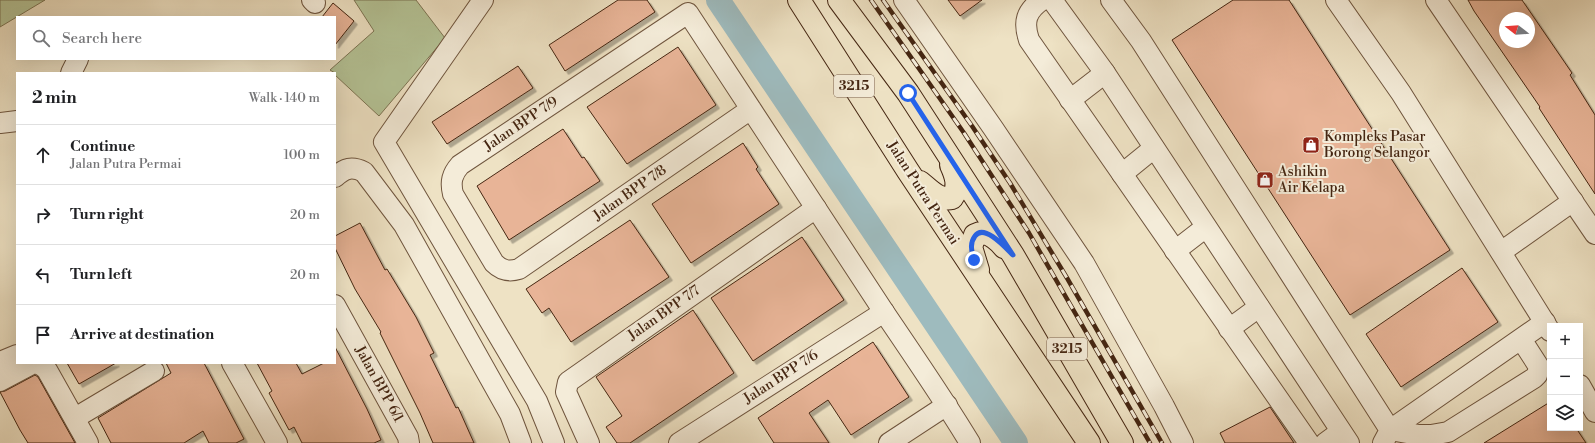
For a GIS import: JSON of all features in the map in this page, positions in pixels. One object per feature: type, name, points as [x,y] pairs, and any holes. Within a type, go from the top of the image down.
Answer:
[{"type":"main road","name":"Jalan Putra Permai","points":[[799,0],[908,171],[1089,443]]},
{"type":"main road","name":"3215","points":[[839,0],[908,93],[1013,255],[1122,443]]},
{"type":"main road","points":[[908,171],[943,199],[952,198],[957,189],[956,178],[940,142]]},
{"type":"main road","points":[[985,288],[974,260],[971,247],[975,234],[980,232],[986,233],[998,240],[1013,255]]},
{"type":"street","points":[[484,0],[384,142],[538,402],[554,443]]},
{"type":"street","points":[[904,0],[1084,263],[1183,443]]},
{"type":"street","points":[[1042,0],[1030,11],[1026,19],[1026,30],[1029,40],[1309,443]]},
{"type":"street","points":[[1052,0],[1105,73],[1259,307],[1338,439]]},
{"type":"street","points":[[1111,0],[1141,41],[1386,437]]},
{"type":"street","points":[[1336,0],[1401,93],[1547,325]]},
{"type":"street","points":[[1436,0],[1595,234]]},
{"type":"street","name":"Jalan BPP 7/9","points":[[506,271],[499,268],[494,263],[453,194],[451,186],[455,171],[460,165],[688,13],[751,109]]},
{"type":"street","points":[[72,72],[78,60]]},
{"type":"street","points":[[1070,100],[1105,73]]},
{"type":"street","points":[[751,109],[947,405],[970,443]]},
{"type":"street","name":"Jalan BPP 7/8","points":[[506,271],[519,269],[751,109]]},
{"type":"street","points":[[0,123],[16,121]]},
{"type":"street","points":[[1122,174],[1154,148]]},
{"type":"street","points":[[336,176],[349,168],[357,168],[364,172],[404,224],[510,414],[522,443]]},
{"type":"street","points":[[1501,252],[1573,201]]},
{"type":"street","name":"Jalan BPP 7/7","points":[[589,443],[566,392],[568,382],[816,208]]},
{"type":"street","points":[[1176,252],[1206,227]]},
{"type":"street","name":"Jalan BPP 6/1","points":[[336,307],[408,437],[409,443]]},
{"type":"street","points":[[1229,329],[1259,307]]},
{"type":"street","name":"Jalan BPP 7/6","points":[[679,443],[884,312]]},
{"type":"street","points":[[1386,437],[1521,339],[1547,327]]},
{"type":"street","points":[[1386,437],[1448,432],[1534,378],[1537,375],[1539,368],[1521,339]]},
{"type":"street","points":[[0,362],[16,355]]},
{"type":"street","points":[[0,381],[32,364]]},
{"type":"street","points":[[40,364],[46,370],[88,443]]},
{"type":"street","points":[[233,364],[277,443]]},
{"type":"street","points":[[75,418],[154,371]]},
{"type":"street","points":[[1583,390],[1595,412]]},
{"type":"street","points":[[889,443],[947,405]]},
{"type":"green space","points":[[0,0],[45,0],[16,16],[0,27]]},
{"type":"green space","points":[[354,0],[416,0],[445,38],[379,116],[336,76],[336,72],[330,70],[374,31]]},
{"type":"building","points":[[618,0],[647,0],[655,12],[565,71],[549,45]]},
{"type":"building","points":[[948,0],[982,0],[960,16]]},
{"type":"building","name":"Kompleks Pasar Borong Selangor","points":[[1233,0],[1289,0],[1450,250],[1350,315],[1172,40]]},
{"type":"building","points":[[1468,0],[1522,0],[1530,12],[1499,12],[1499,47]]},
{"type":"building","points":[[333,3],[354,21],[336,44],[336,16],[323,16]]},
{"type":"building","points":[[1535,19],[1572,73],[1570,75],[1595,115],[1595,194],[1539,108],[1540,107],[1499,48],[1535,48]]},
{"type":"building","points":[[678,47],[716,105],[627,164],[587,107]]},
{"type":"building","points":[[518,66],[533,88],[447,144],[432,122]]},
{"type":"building","points":[[563,129],[582,158],[584,157],[600,181],[509,240],[477,186]]},
{"type":"building","points":[[743,143],[758,167],[756,169],[779,204],[691,263],[652,204]]},
{"type":"building","points":[[630,220],[669,277],[571,342],[549,308],[542,313],[526,289]]},
{"type":"building","points":[[360,223],[385,270],[387,269],[416,317],[434,353],[430,355],[456,408],[458,407],[474,443],[433,443],[420,413],[380,333],[381,332],[355,289],[336,250],[336,235]]},
{"type":"building","points":[[802,237],[844,300],[753,361],[711,298]]},
{"type":"building","points":[[1462,268],[1498,322],[1401,387],[1366,334]]},
{"type":"building","points":[[693,310],[734,373],[630,443],[617,443],[606,427],[622,416],[596,377]]},
{"type":"building","points":[[873,342],[909,397],[851,435],[828,400],[809,413],[829,443],[774,443],[758,418]]},
{"type":"building","points":[[336,349],[381,440],[374,443],[302,443],[294,427],[289,430],[269,393],[272,391],[258,364],[297,364],[302,374],[322,364],[336,364]]},
{"type":"building","points":[[68,364],[114,364],[79,384]]},
{"type":"building","points":[[166,364],[205,364],[244,439],[236,443],[209,443],[203,431],[184,443],[111,443],[98,418],[171,373]]},
{"type":"building","points":[[35,375],[38,377],[75,443],[28,443],[20,430],[0,392],[5,391]]},
{"type":"building","points":[[1547,404],[1547,431],[1578,431],[1586,443],[1484,443]]},
{"type":"building","points":[[1270,407],[1294,443],[1225,443],[1220,433]]},
{"type":"waterway","points":[[718,0],[1016,443]]},
{"type":"railway","points":[[871,0],[964,133],[1029,233],[1150,443]]},
{"type":"railway","points":[[883,0],[972,126],[1010,183],[1067,278],[1162,443]]},
{"type":"place","name":"Kompleks Pasar Borong Selangor","points":[[1311,145]]},
{"type":"place","name":"Ashikin Air Kelapa","points":[[1265,180]]},
{"type":"route","points":[[908,93],[1013,255],[998,240],[986,233],[980,232],[975,234],[972,241],[971,247],[974,260]]}]
